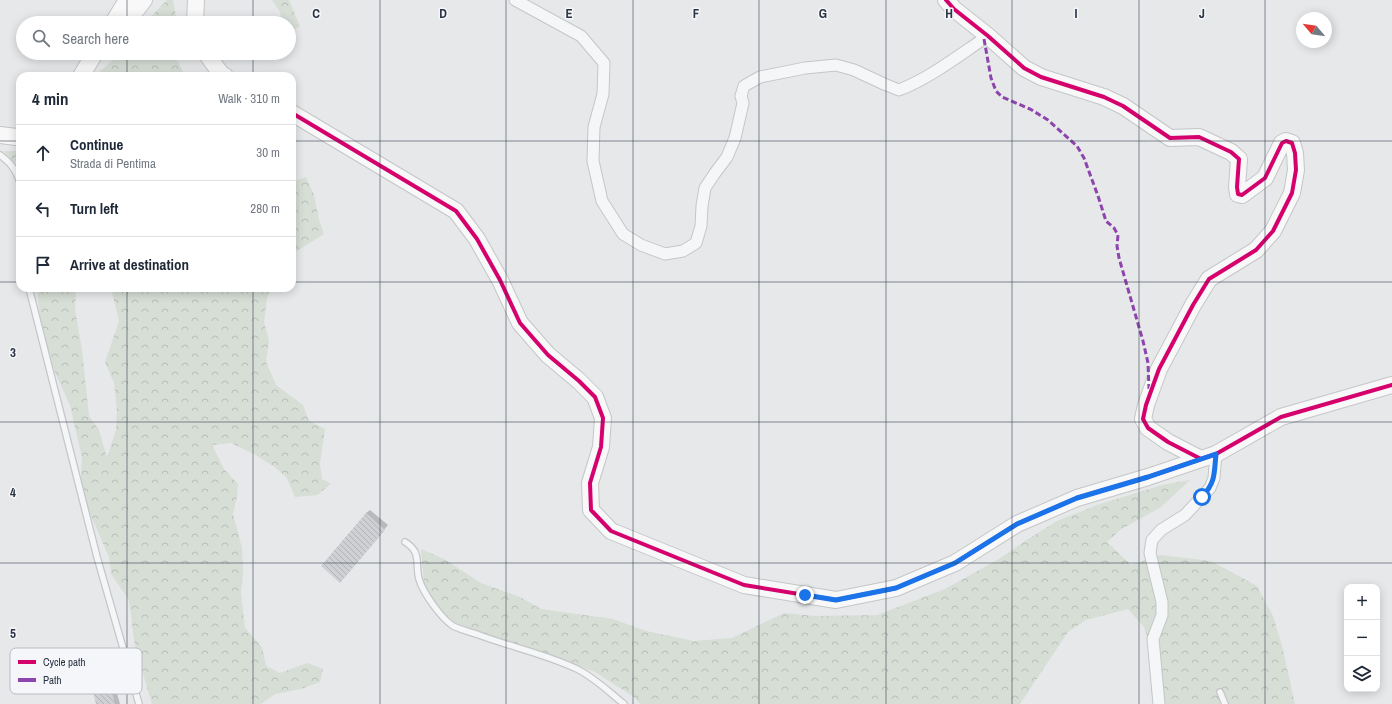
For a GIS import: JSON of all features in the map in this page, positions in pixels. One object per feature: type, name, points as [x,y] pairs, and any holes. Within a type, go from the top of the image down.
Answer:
[{"type":"street","points":[[117,16],[127,0]]},
{"type":"street","points":[[131,16],[144,0]]},
{"type":"street","points":[[195,16],[196,0]]},
{"type":"street","points":[[515,0],[581,36],[604,63],[603,94],[594,128],[593,161],[602,201],[623,234],[641,245],[665,254],[683,251],[696,243],[701,226],[705,188],[714,173],[727,157],[735,138],[744,103],[741,96],[744,86],[760,77],[805,68],[836,65],[854,70],[899,90],[916,84],[942,69],[988,36]]},
{"type":"street","points":[[946,0],[954,9],[988,36],[1024,68],[1041,77],[1104,97],[1123,106],[1170,138],[1199,137],[1231,152],[1239,159],[1237,187],[1238,194],[1242,196],[1265,178],[1282,143],[1288,141],[1293,146],[1296,170],[1292,193],[1273,231],[1256,250],[1209,280],[1193,305],[1159,369],[1146,405],[1143,419],[1148,428],[1168,442],[1209,456]]},
{"type":"street","points":[[84,72],[91,60]]},
{"type":"street","points":[[211,60],[220,72]]},
{"type":"street","points":[[296,115],[456,211],[477,239],[500,280],[520,323],[548,355],[579,381],[595,398],[603,418],[601,447],[590,483],[591,510],[611,531],[744,585],[836,600],[896,588],[955,563],[1017,524],[1077,498],[1148,477],[1209,456],[1281,417],[1392,385]]},
{"type":"street","points":[[0,135],[16,136]]},
{"type":"street","points":[[1159,704],[1154,639],[1162,616],[1162,602],[1150,553],[1152,540],[1160,530],[1185,515],[1210,488],[1214,478],[1209,456]]},
{"type":"lane","points":[[0,155],[8,160],[16,170]]},
{"type":"lane","points":[[30,292],[97,557],[123,648]]},
{"type":"lane","points":[[405,542],[412,546],[418,560],[419,579],[425,592],[438,612],[453,626],[550,658],[578,669],[624,704]]},
{"type":"lane","points":[[1220,692],[1225,704]]},
{"type":"lane","points":[[136,694],[139,704]]},
{"type":"green space","points":[[167,0],[173,0],[176,16],[152,16]]},
{"type":"green space","points":[[272,0],[289,0],[296,16],[281,16],[280,12]]},
{"type":"green space","points":[[296,17],[300,26],[296,28]]},
{"type":"green space","points":[[113,60],[177,60],[183,72],[99,72]]},
{"type":"green space","points":[[3,151],[16,151],[16,164]]},
{"type":"green space","points":[[306,177],[314,195],[319,220],[324,234],[296,252],[296,181]]},
{"type":"green space","points":[[37,292],[76,292],[75,309],[82,350],[89,416],[99,430],[107,458],[116,430],[117,410],[114,383],[105,362],[119,321],[112,292],[269,292],[267,298],[264,322],[269,341],[266,362],[276,385],[303,405],[309,421],[325,429],[320,464],[322,479],[331,484],[317,495],[295,497],[287,478],[276,468],[254,454],[231,443],[212,445],[224,469],[238,484],[233,514],[242,548],[243,572],[241,593],[245,628],[262,647],[266,666],[280,673],[307,663],[323,669],[320,682],[301,689],[275,694],[261,704],[152,704],[142,670],[142,648],[135,647],[129,600],[111,574],[109,557],[80,491],[82,458],[70,405],[42,344]]},
{"type":"green space","points":[[1190,480],[1161,507],[1120,530],[1107,542],[1131,565],[1160,555],[1211,561],[1257,586],[1273,616],[1282,646],[1295,704],[1156,704],[1151,691],[1153,654],[1144,627],[1128,609],[1086,620],[1068,632],[1020,704],[640,704],[634,697],[595,672],[457,624],[441,611],[424,585],[421,549],[444,559],[481,583],[520,597],[541,609],[613,619],[646,631],[694,641],[732,638],[784,613],[815,616],[877,615],[945,589],[999,559],[1057,521],[1097,505],[1162,485]]},
{"type":"building","points":[[366,513],[385,530],[340,583],[321,566]]},
{"type":"building","points":[[93,694],[112,694],[115,704],[96,704]]},
{"type":"marked path","points":[[984,39],[991,78],[996,91],[1002,97],[1030,109],[1048,120],[1077,146],[1084,158],[1106,221],[1114,228],[1118,235],[1117,246],[1119,258],[1148,363],[1149,389]]},
{"type":"cycle path","points":[[946,0],[954,9],[988,36],[1024,68],[1041,77],[1104,97],[1123,106],[1170,138],[1199,137],[1231,152],[1239,159],[1238,194],[1242,195],[1265,178],[1282,143],[1286,141],[1292,143],[1295,153],[1296,170],[1292,193],[1273,231],[1256,250],[1209,279],[1193,305],[1159,369],[1146,405],[1143,419],[1148,428],[1168,442],[1201,459]]},
{"type":"cycle path","points":[[296,115],[456,211],[477,239],[500,280],[520,323],[548,355],[579,381],[595,397],[603,418],[601,447],[590,483],[591,510],[611,531],[744,585],[836,600],[896,588],[955,563],[1017,524],[1077,498],[1148,477],[1216,454],[1281,417],[1392,385]]},
{"type":"route","points":[[805,595],[836,600],[896,588],[955,563],[1017,524],[1077,498],[1148,477],[1216,454],[1214,478],[1210,488],[1202,497]]}]
